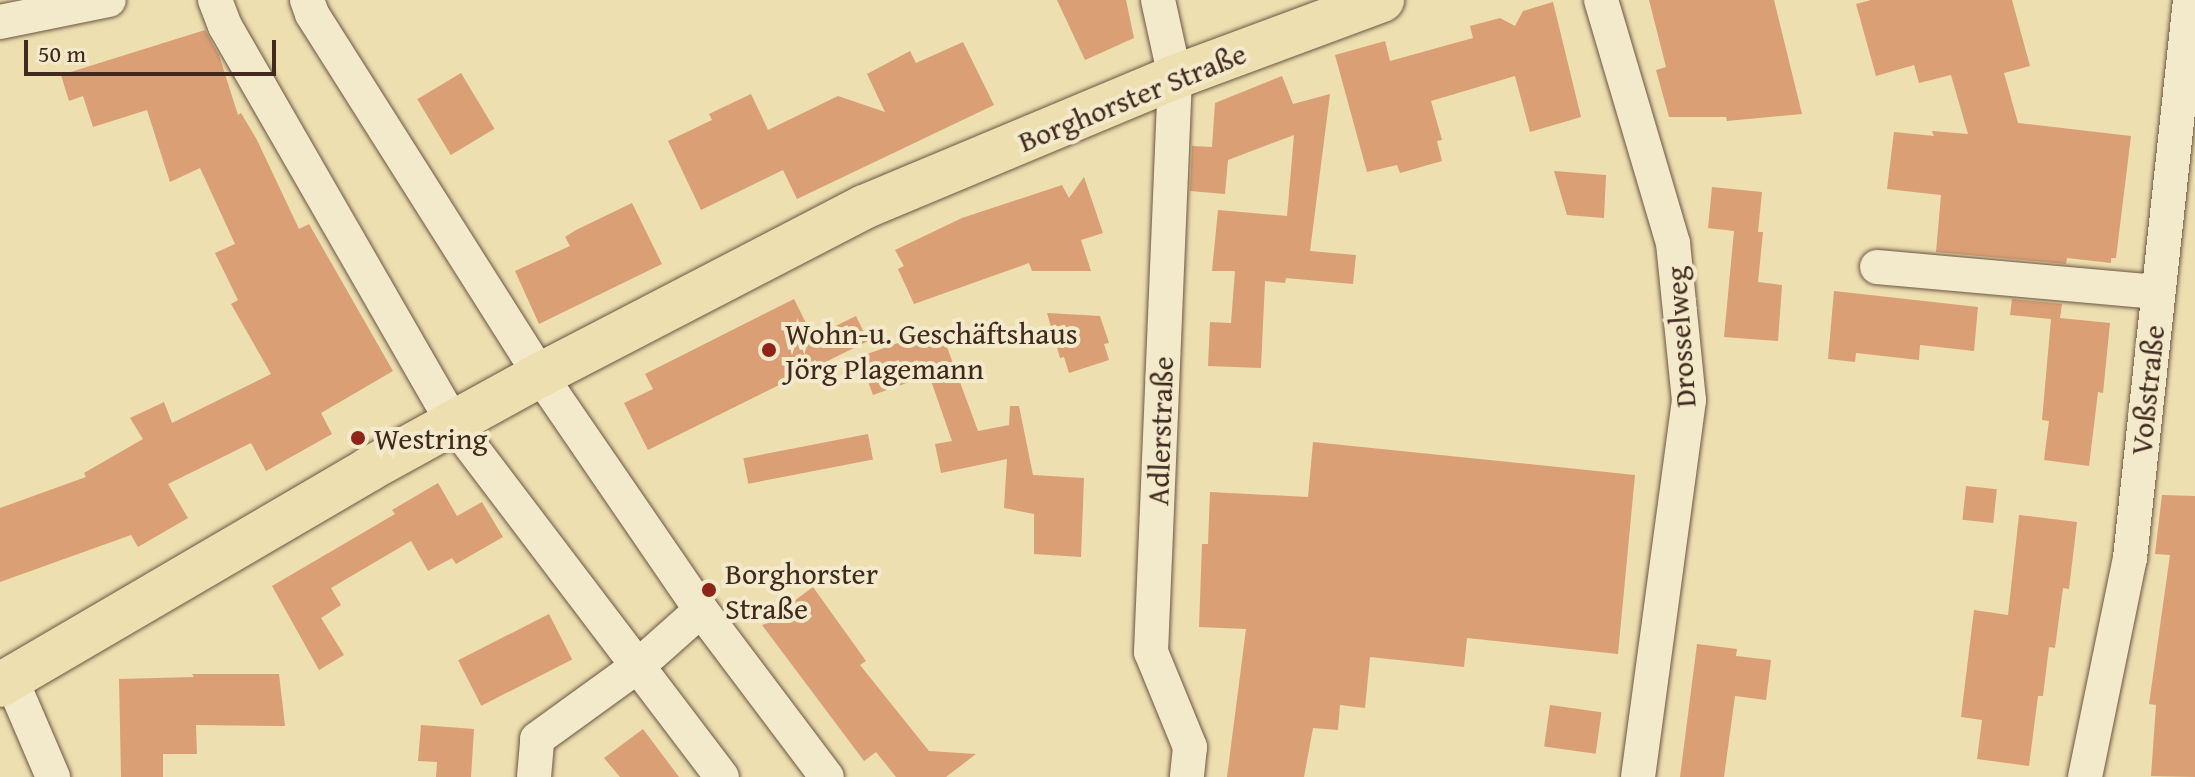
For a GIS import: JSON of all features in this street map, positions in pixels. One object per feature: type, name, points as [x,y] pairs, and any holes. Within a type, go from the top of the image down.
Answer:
[{"type":"main road","name":"Borghorster Straße","points":[[5,682],[369,469],[540,375],[864,207],[1175,77],[1382,0]]},
{"type":"street","points":[[0,22],[109,0]]},
{"type":"street","points":[[215,0],[225,26],[454,424],[722,777]]},
{"type":"street","points":[[307,0],[312,14],[540,375],[701,610],[827,777]]},
{"type":"street","name":"Adlerstraße","points":[[1158,0],[1175,77],[1151,652],[1190,747],[1187,777]]},
{"type":"street","name":"Drosselweg","points":[[1601,0],[1673,243],[1689,400],[1638,777]]},
{"type":"street","name":"Voßstraße","points":[[2085,777],[2130,558],[2157,292],[2191,16]]},
{"type":"street","points":[[1877,267],[2157,292]]},
{"type":"street","points":[[534,777],[537,739],[638,666],[701,610]]},
{"type":"street","points":[[5,682],[53,777]]},
{"type":"building","points":[[1057,0],[1126,0],[1134,38],[1085,60]]},
{"type":"building","points":[[1649,0],[1774,0],[1802,114],[1727,121],[1726,117],[1669,117],[1656,70],[1666,67]]},
{"type":"building","points":[[1871,0],[2012,0],[2030,66],[2004,73],[2018,123],[2131,136],[2116,258],[2111,258],[2111,263],[2067,258],[2066,264],[1936,252],[1941,195],[1887,189],[1894,132],[1934,136],[1932,131],[1968,134],[1951,75],[1919,83],[1914,65],[1876,76],[1856,4]]},
{"type":"building","points":[[1553,2],[1581,117],[1530,132],[1515,76],[1431,101],[1442,140],[1437,141],[1442,161],[1400,173],[1397,165],[1367,172],[1335,55],[1385,41],[1390,61],[1473,38],[1470,26],[1500,18],[1515,26],[1523,11]]},
{"type":"building","points":[[205,30],[219,55],[238,115],[241,113],[257,140],[299,229],[309,224],[393,371],[321,413],[332,434],[266,471],[251,443],[168,484],[188,518],[138,547],[131,535],[0,582],[0,508],[86,477],[84,473],[143,439],[130,418],[164,402],[172,423],[271,374],[231,304],[238,300],[215,253],[235,244],[200,168],[170,182],[147,110],[93,127],[83,96],[69,101],[61,75]]},
{"type":"building","points":[[963,42],[994,105],[797,199],[783,170],[701,210],[668,141],[712,120],[709,114],[751,94],[768,130],[838,96],[885,112],[867,74],[910,51],[916,63]]},
{"type":"building","points":[[461,73],[494,129],[451,155],[417,99]]},
{"type":"building","points":[[1282,76],[1293,104],[1330,94],[1310,251],[1356,255],[1353,284],[1286,278],[1285,283],[1265,281],[1261,368],[1208,366],[1210,322],[1231,323],[1235,271],[1212,271],[1218,210],[1287,216],[1294,135],[1228,160],[1225,194],[1190,191],[1192,146],[1212,147],[1215,103]]},
{"type":"building","points":[[1554,171],[1606,175],[1604,218],[1567,215]]},
{"type":"building","points":[[1084,177],[1103,233],[1081,240],[1091,271],[1032,271],[1029,263],[914,304],[898,269],[904,266],[895,250],[962,218],[1062,185],[1069,198]]},
{"type":"building","points":[[1712,187],[1762,192],[1758,232],[1763,232],[1758,282],[1782,285],[1778,341],[1724,337],[1734,231],[1708,228]]},
{"type":"building","points":[[632,203],[662,264],[539,324],[515,271],[570,246],[565,237]]},
{"type":"building","points":[[1834,291],[1978,307],[1974,351],[1920,345],[1919,360],[1856,353],[1855,362],[1828,359]]},
{"type":"building","points":[[794,299],[813,337],[856,316],[868,341],[648,450],[624,403],[653,389],[645,374]]},
{"type":"building","points":[[2012,299],[2062,304],[2060,318],[2110,323],[2103,393],[2098,392],[2089,466],[2044,460],[2049,421],[2042,420],[2051,319],[2010,315]]},
{"type":"building","points":[[1047,313],[1100,316],[1109,343],[1104,344],[1109,360],[1069,373],[1064,357],[1060,358]]},
{"type":"building","points":[[940,328],[978,431],[1009,425],[1010,406],[1019,406],[1033,475],[1084,478],[1081,557],[1034,554],[1034,514],[1004,508],[1007,459],[941,473],[935,444],[952,441],[929,375],[873,395],[859,357]]},
{"type":"building","points":[[868,434],[873,460],[748,484],[743,458]]},
{"type":"building","points":[[1313,442],[1635,475],[1618,654],[1467,638],[1464,667],[1370,657],[1365,708],[1340,705],[1338,730],[1313,728],[1304,777],[1227,777],[1246,629],[1199,627],[1202,544],[1208,544],[1210,492],[1308,497]]},
{"type":"building","points":[[438,483],[457,516],[482,502],[503,537],[456,564],[452,558],[428,571],[411,541],[331,588],[341,605],[321,618],[344,655],[319,670],[272,586],[395,514],[392,510]]},
{"type":"building","points":[[1966,486],[1997,489],[1993,523],[1962,520]]},
{"type":"building","points":[[2162,495],[2195,496],[2195,777],[2151,776],[2156,705],[2149,704],[2170,555],[2155,554]]},
{"type":"building","points":[[2019,515],[2077,522],[2069,589],[2063,588],[2055,648],[2049,647],[2043,696],[2038,696],[2029,766],[1977,759],[1982,720],[1961,717],[1974,610],[2008,615]]},
{"type":"building","points":[[813,587],[866,661],[860,665],[929,751],[976,754],[946,777],[896,777],[876,752],[864,761],[762,625],[775,621],[774,616]]},
{"type":"building","points":[[549,614],[572,659],[481,706],[458,660]]},
{"type":"building","points":[[1697,644],[1737,649],[1736,656],[1771,660],[1766,700],[1735,696],[1724,777],[1680,777]]},
{"type":"building","points":[[192,674],[279,674],[285,726],[196,725],[197,754],[163,754],[163,777],[121,777],[119,679],[194,677]]},
{"type":"building","points":[[1550,705],[1601,712],[1596,754],[1544,747]]},
{"type":"building","points":[[421,725],[474,729],[471,777],[436,777],[437,762],[418,761]]},
{"type":"building","points":[[643,729],[679,777],[620,777],[604,758]]},
{"type":"place","name":"Wohn-u. Geschäftshaus Jörg Plagemann","points":[[769,350]]},
{"type":"place","name":"Westring","points":[[358,438]]},
{"type":"place","name":"Borghorster Straße","points":[[709,590]]}]
